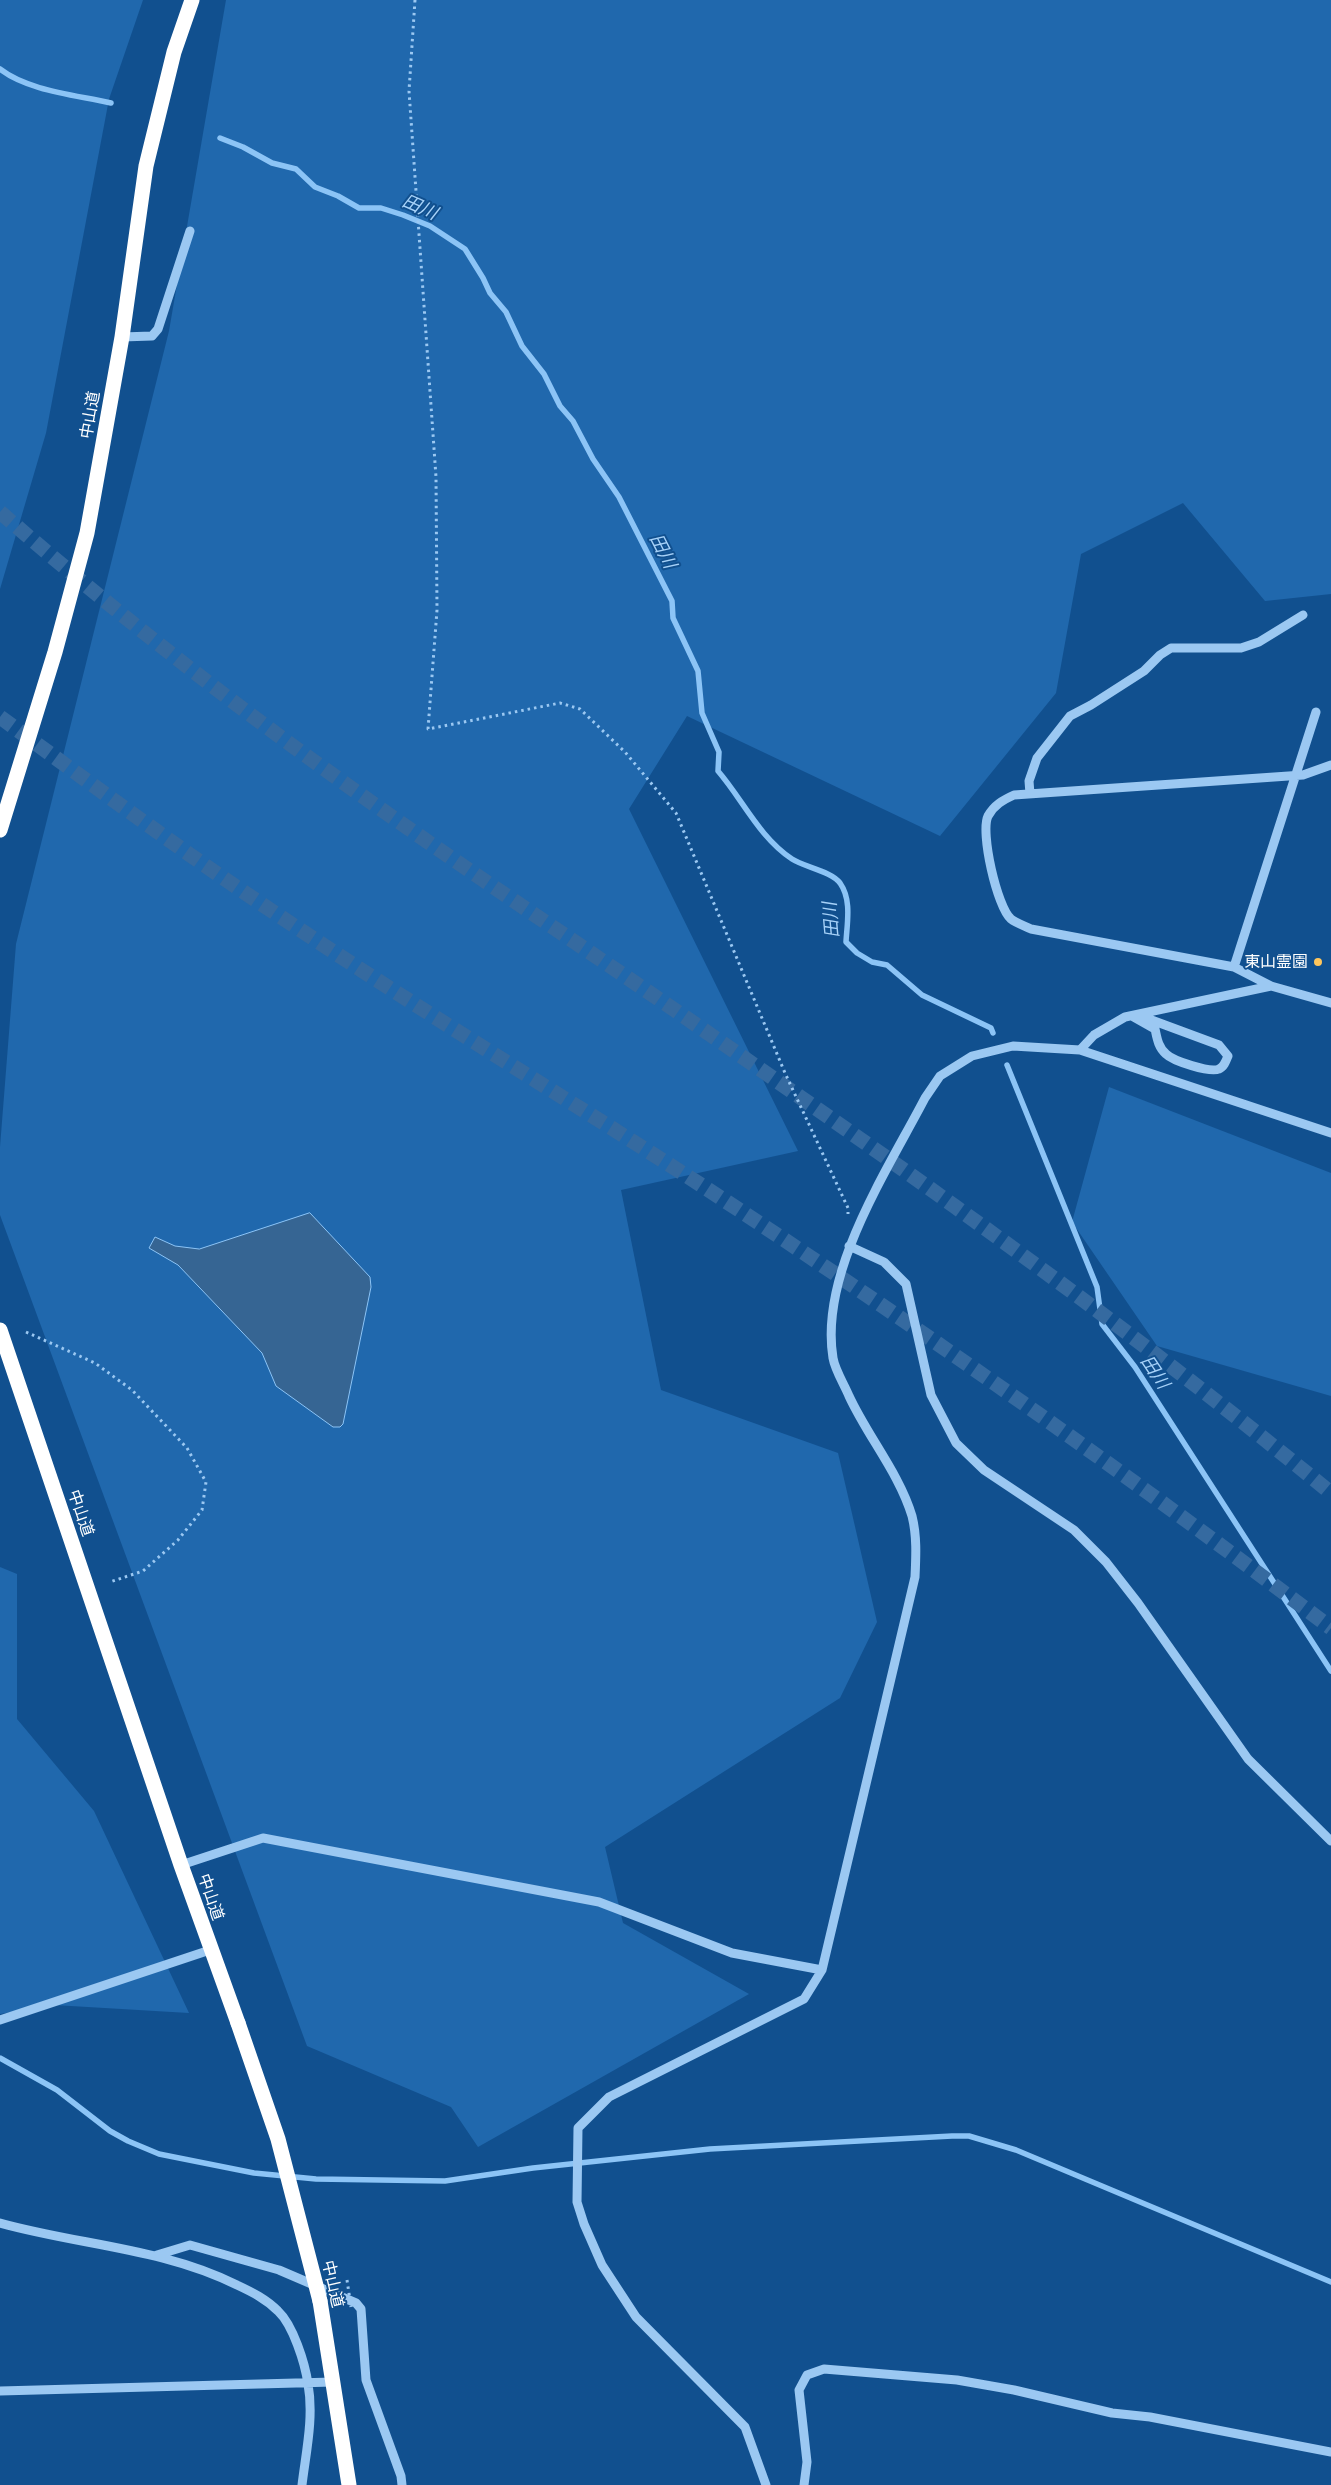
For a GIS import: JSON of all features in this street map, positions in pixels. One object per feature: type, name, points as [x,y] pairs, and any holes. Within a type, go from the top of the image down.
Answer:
[{"type":"highway","name":"中山道","points":[[0,830],[55,652],[87,533],[122,337],[146,166],[174,52],[192,0]]},
{"type":"highway","name":"中山道","points":[[0,1330],[210,1950],[238,2023],[278,2139],[320,2301],[349,2485]]},
{"type":"street","points":[[122,337],[152,336],[158,329],[190,231]]},
{"type":"street","points":[[1030,794],[1029,781],[1037,758],[1070,716],[1091,705],[1144,671],[1160,655],[1171,648],[1240,648],[1259,642],[1303,615]]},
{"type":"street","points":[[1234,967],[1316,712]]},
{"type":"street","points":[[1330,1000],[1271,986],[1234,967],[1031,930],[1010,919],[999,902],[985,832],[987,817],[1000,801],[1014,795],[1296,776],[1331,765]]},
{"type":"street","points":[[1080,1050],[1094,1035],[1135,1015],[1271,986]]},
{"type":"street","points":[[1135,1015],[1219,1045],[1228,1056],[1225,1064],[1219,1069],[1206,1070],[1167,1055],[1158,1044],[1155,1029],[1135,1015]]},
{"type":"street","points":[[766,2485],[744,2427],[636,2317],[602,2265],[584,2224],[578,2202],[578,2128],[609,2097],[804,1999],[822,1970],[915,1576],[916,1552],[912,1516],[896,1479],[853,1405],[833,1359],[832,1313],[849,1246],[924,1098],[940,1076],[972,1056],[1013,1046],[1080,1050],[1331,1133]]},
{"type":"street","points":[[849,1246],[884,1262],[906,1284],[931,1395],[956,1443],[984,1470],[1074,1530],[1106,1562],[1138,1603],[1248,1759],[1331,1840]]},
{"type":"street","points":[[181,1865],[263,1838],[599,1902],[732,1954],[822,1970]]},
{"type":"street","points":[[0,2020],[210,1950]]},
{"type":"street","points":[[0,2223],[34,2232],[156,2255],[210,2272],[260,2296],[280,2312],[296,2342],[308,2383],[311,2411],[302,2485]]},
{"type":"street","points":[[156,2255],[190,2245],[279,2270],[356,2303],[361,2309],[366,2380],[401,2476],[402,2485]]},
{"type":"street","points":[[804,2485],[807,2462],[799,2390],[807,2375],[824,2369],[956,2380],[1014,2390],[1112,2413],[1150,2417],[1331,2452]]},
{"type":"street","points":[[0,2391],[334,2382]]},
{"type":"path","points":[[415,0],[409,91],[436,477],[436,610],[428,729],[560,703],[580,710],[625,752],[676,813],[785,1073],[848,1208],[848,1218]]},
{"type":"path","points":[[26,1332],[95,1362],[132,1390],[187,1448],[206,1482],[202,1510],[178,1540],[143,1571],[110,1582]]},
{"type":"path","points":[[347,2280],[351,2307]]},
{"type":"shaded area","points":[[0,0],[143,0],[109,99],[46,433],[0,589]]},
{"type":"shaded area","points":[[226,0],[1331,0],[1331,594],[1265,601],[1183,503],[1081,554],[1056,693],[940,836],[687,716],[629,809],[798,1151],[621,1190],[661,1390],[838,1453],[877,1622],[840,1698],[605,1847],[623,1923],[749,1994],[478,2147],[451,2107],[307,2046],[0,1215],[0,1147],[16,944],[169,331]]},
{"type":"shaded area","points":[[1109,1087],[1331,1173],[1331,1396],[1157,1346],[1072,1222]]},
{"type":"shaded area","points":[[310,1213],[370,1277],[371,1287],[343,1424],[340,1427],[333,1427],[276,1386],[262,1353],[178,1265],[149,1248],[155,1237],[175,1246],[199,1249]]},
{"type":"shaded area","points":[[0,1567],[17,1574],[17,1719],[94,1811],[189,2013],[54,2005],[0,2014]]},
{"type":"waterway","name":"田川","points":[[0,69],[11,76],[38,87],[111,103]]},
{"type":"waterway","name":"田川","points":[[220,138],[243,147],[272,163],[296,169],[315,187],[338,196],[359,208],[381,208],[430,226],[465,249],[490,293],[506,312],[522,346],[544,374],[560,406],[573,421],[593,459],[619,497],[672,601],[673,618],[698,671],[702,713],[719,752],[718,771],[761,829],[780,850],[797,862],[824,872],[840,883],[844,890],[847,904],[846,942],[857,953],[872,962],[887,965],[922,995],[991,1028],[993,1033]]},
{"type":"waterway","name":"田川","points":[[1007,1065],[1097,1287],[1102,1324],[1135,1367],[1331,1671]]},
{"type":"waterway","points":[[0,2058],[57,2090],[110,2131],[159,2154],[254,2173],[316,2179],[445,2181],[533,2168],[710,2149],[969,2136],[1016,2150],[1331,2282]]},
{"type":"tunnel","points":[[0,512],[77,578],[237,705],[409,829],[682,1015],[930,1188],[1093,1307],[1331,1493]]},
{"type":"tunnel","points":[[0,717],[248,895],[388,987],[701,1185],[861,1291],[1020,1401],[1176,1513],[1331,1628]]},
{"type":"place","name":"東山霊園","points":[[1318,962]]}]
